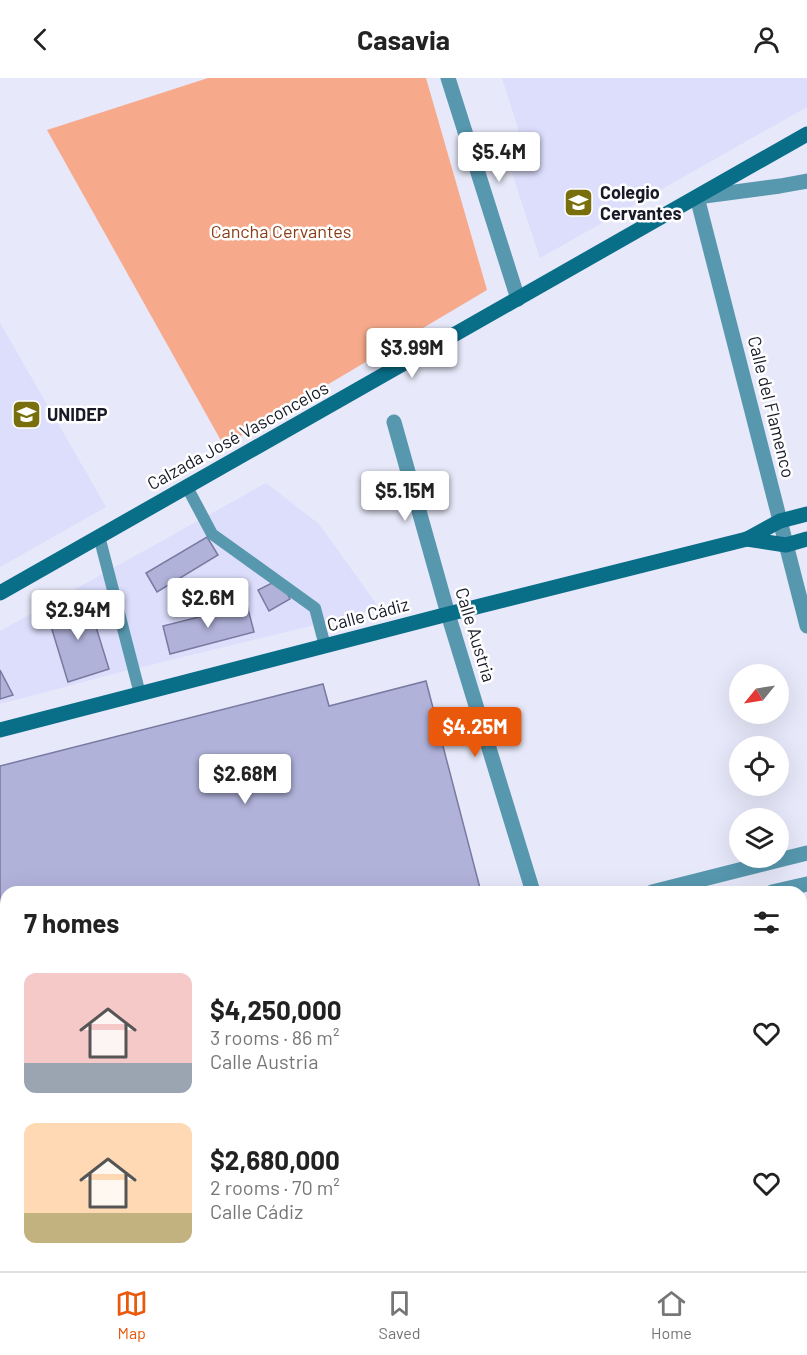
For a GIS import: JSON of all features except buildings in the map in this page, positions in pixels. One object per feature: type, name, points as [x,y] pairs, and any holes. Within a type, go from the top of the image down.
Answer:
[{"type":"main road","name":"Calzada José Vasconcelos","points":[[0,593],[807,134]]},
{"type":"main road","name":"Calle Cádiz","points":[[0,730],[747,539],[780,521],[807,514]]},
{"type":"main road","name":"Calle Cádiz","points":[[747,539],[786,545],[807,539]]},
{"type":"street","points":[[448,78],[518,298]]},
{"type":"street","points":[[697,197],[807,181]]},
{"type":"street","name":"Calle del Flamenco","points":[[697,197],[807,626]]},
{"type":"street","name":"Calle Austria","points":[[394,422],[448,614],[530,886]]},
{"type":"street","points":[[676,886],[807,853]]},
{"type":"lane","points":[[187,487],[212,534],[315,608],[325,646]]},
{"type":"lane","points":[[99,536],[140,694]]},
{"type":"shaded area","name":"Colegio Cervantes","points":[[502,78],[807,78],[807,107],[540,258],[504,149],[514,143],[518,135],[518,128]]},
{"type":"shaded area","name":"UNIDEP","points":[[0,323],[106,507],[0,567]]},
{"type":"shaded area","points":[[266,483],[319,524],[380,609],[0,704],[0,631]]},
{"type":"green space","name":"Cancha Cervantes","points":[[208,78],[426,78],[487,290],[224,446],[47,130]]},
{"type":"place","name":"Colegio Cervantes","points":[[579,203]]},
{"type":"place","name":"UNIDEP","points":[[26,415]]}]
